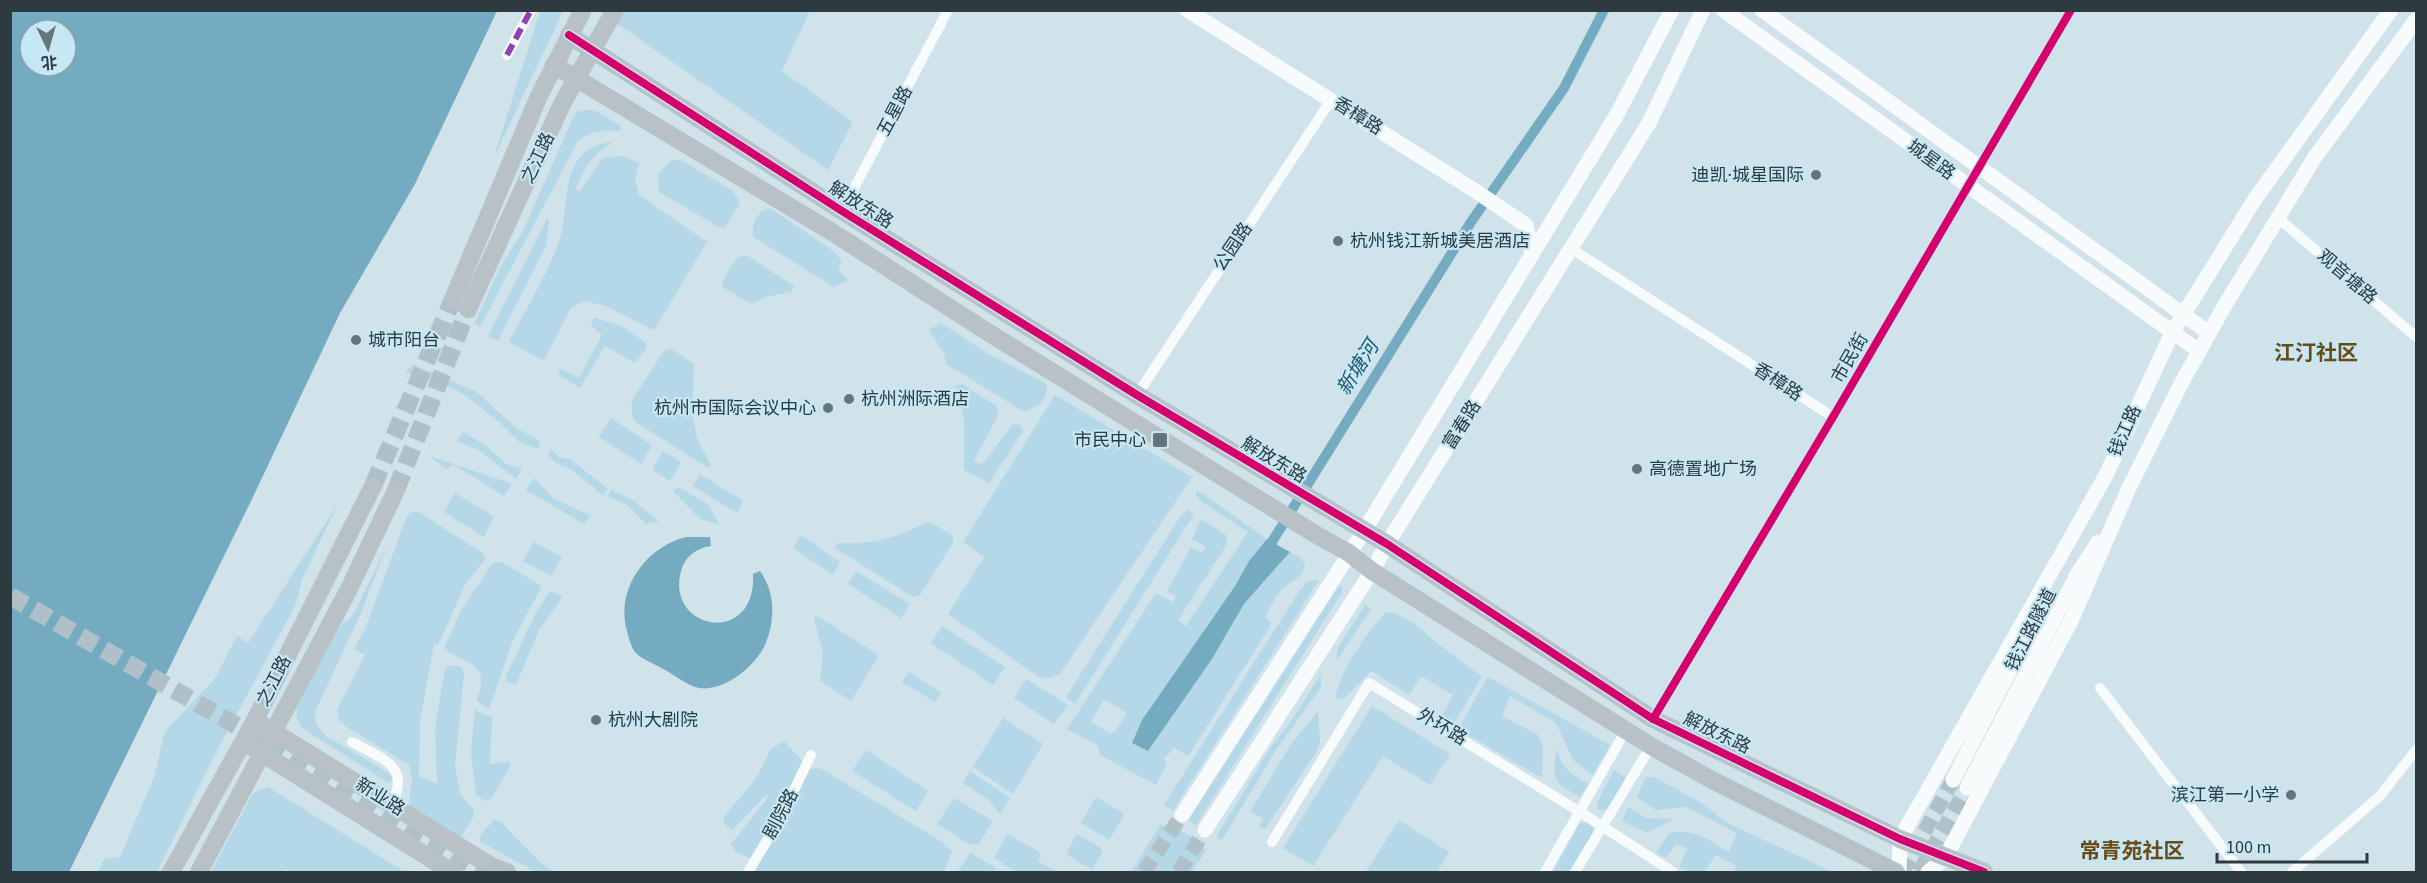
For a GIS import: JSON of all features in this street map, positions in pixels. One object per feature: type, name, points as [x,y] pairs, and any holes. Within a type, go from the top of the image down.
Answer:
[{"type":"main road","name":"之江路","points":[[583,10],[554,65],[461,304],[576,78],[615,10]]},
{"type":"main road","name":"香樟路","points":[[1188,10],[1526,225]]},
{"type":"main road","name":"富春路","points":[[1182,814],[1364,531],[1616,116],[1672,10]]},
{"type":"main road","name":"富春路","points":[[1205,830],[1372,571],[1649,123],[1703,10]]},
{"type":"main road","name":"城星路","points":[[1723,10],[2199,351]]},
{"type":"main road","name":"城星路","points":[[1762,10],[2209,333]]},
{"type":"main road","name":"钱江路","points":[[1898,873],[1900,839],[2105,477],[2182,315],[2255,199],[2391,10]]},
{"type":"main road","name":"钱江路","points":[[1928,873],[1945,858],[2072,619],[2128,490],[2209,333],[2315,157],[2416,20]]},
{"type":"main road","name":"解放东路","points":[[569,35],[842,211],[1137,395],[1387,544],[1653,719],[1900,839],[1984,873]]},
{"type":"main road","points":[[554,65],[832,232],[986,331],[1349,553],[1372,571],[1651,746],[1898,873]]},
{"type":"main road","points":[[1532,254],[1526,225],[1556,215]]},
{"type":"main road","name":"钱江路隧道","points":[[2105,477],[1960,784],[2078,573],[2128,490]]},
{"type":"main road","name":"之江路","points":[[171,873],[255,720],[373,486]]},
{"type":"main road","name":"之江路","points":[[200,873],[349,589],[396,490]]},
{"type":"main road","name":"新业路","points":[[255,720],[490,866],[507,873]]},
{"type":"main road","name":"新业路","points":[[243,742],[452,873]]},
{"type":"street","points":[[507,55],[531,10]]},
{"type":"street","name":"五星路","points":[[842,211],[948,10]]},
{"type":"street","name":"市民街","points":[[1653,719],[2071,10]]},
{"type":"street","name":"公园路","points":[[1137,395],[1331,100]]},
{"type":"street","name":"观音塘路","points":[[2277,217],[2416,337]]},
{"type":"street","name":"香樟路","points":[[1572,249],[1833,417]]},
{"type":"street","name":"外环路","points":[[1272,842],[1369,682],[1580,812],[1673,873]]},
{"type":"street","points":[[2100,688],[2241,873]]},
{"type":"street","points":[[1545,873],[1626,730]]},
{"type":"street","points":[[352,742],[392,764],[397,771],[398,790],[392,804]]},
{"type":"street","points":[[1575,873],[1651,746]]},
{"type":"street","points":[[2292,873],[2380,796],[2416,750]]},
{"type":"street","name":"剧院路","points":[[748,873],[779,821],[811,755]]},
{"type":"shaded area","points":[[10,11],[497,11],[415,184],[340,313],[252,499],[69,872],[11,872]]},
{"type":"shaded area","points":[[540,11],[563,11],[494,157]]},
{"type":"shaded area","points":[[599,11],[810,11],[782,71],[853,122],[828,170]]},
{"type":"shaded area","points":[[596,111],[621,126],[619,131],[597,132],[578,141],[480,327],[474,324],[501,266],[523,231],[573,118],[577,112]]},
{"type":"shaded area","points":[[610,142],[611,144],[589,163],[575,189],[579,192],[603,158],[622,156],[639,163],[635,180],[639,195],[707,242],[654,330],[606,306],[584,301],[571,308],[544,361],[509,342],[557,247],[562,232],[568,184],[573,169],[580,157],[592,148]]},
{"type":"shaded area","points":[[672,160],[681,160],[733,191],[740,203],[725,228],[719,227],[659,192],[658,174]]},
{"type":"shaded area","points":[[770,208],[832,250],[842,261],[838,270],[848,280],[834,287],[753,237],[753,227],[758,215]]},
{"type":"shaded area","points":[[547,219],[549,221],[546,246],[498,341],[488,336]]},
{"type":"shaded area","points":[[741,256],[748,256],[794,286],[791,292],[765,297],[752,304],[722,287],[729,269]]},
{"type":"shaded area","points":[[595,318],[622,326],[646,343],[647,348],[635,363],[605,346],[580,388],[559,375],[560,369],[579,378],[602,335],[592,326],[591,322]]},
{"type":"shaded area","points":[[941,323],[987,353],[1047,384],[1046,395],[1041,403],[1023,411],[946,364],[944,353],[929,330]]},
{"type":"shaded area","points":[[670,348],[694,364],[692,415],[698,441],[711,465],[708,468],[634,421],[631,407],[634,397],[664,351]]},
{"type":"shaded area","points":[[414,365],[477,392],[515,427],[541,442],[537,449],[518,441],[468,397],[442,383],[405,372]]},
{"type":"shaded area","points":[[962,384],[997,406],[998,415],[974,461],[982,465],[1013,424],[1020,425],[1023,431],[989,483],[964,470],[964,418],[956,386]]},
{"type":"shaded area","points":[[1055,395],[1192,477],[1060,674],[1049,678],[1039,677],[948,614],[984,557],[963,542]]},
{"type":"shaded area","points":[[611,418],[652,445],[641,464],[599,437]]},
{"type":"shaded area","points":[[463,432],[485,445],[506,464],[522,469],[516,479],[477,449],[457,441]]},
{"type":"shaded area","points":[[551,449],[560,458],[570,459],[607,488],[603,495],[570,469],[559,465],[548,456]]},
{"type":"shaded area","points":[[663,451],[681,462],[670,481],[652,470]]},
{"type":"shaded area","points":[[430,456],[512,484],[504,496],[453,464],[446,469]]},
{"type":"shaded area","points":[[700,474],[743,501],[737,513],[693,486]]},
{"type":"shaded area","points":[[534,478],[553,498],[591,516],[584,524],[526,490]]},
{"type":"shaded area","points":[[678,487],[709,505],[719,524],[700,519],[673,491]]},
{"type":"shaded area","points":[[611,490],[631,499],[659,521],[646,524],[627,505],[608,496]]},
{"type":"shaded area","points":[[1197,490],[1267,539],[1249,561],[1235,586],[1142,720],[1132,743],[1149,750],[1212,659],[1244,604],[1290,552],[1301,558],[1305,565],[1301,574],[1283,588],[1274,601],[1265,616],[1271,624],[1188,756],[1174,748],[1164,759],[1167,764],[1156,785],[1100,755],[1097,745],[1067,729],[1156,593],[1173,602],[1176,596],[1167,591],[1191,547],[1202,553],[1206,547],[1192,539],[1201,519],[1226,535],[1227,544],[1178,620],[1186,626],[1248,532],[1199,500],[1196,495]],"holes":[[[1104,699],[1127,713],[1115,732],[1111,734],[1091,722]]]},
{"type":"shaded area","points":[[455,493],[494,517],[484,537],[444,512]]},
{"type":"shaded area","points":[[338,504],[303,577],[295,606],[218,749],[157,872],[98,872],[104,859],[120,857],[154,777],[165,731],[214,680],[237,636],[248,643]]},
{"type":"shaded area","points":[[1187,510],[1194,514],[1075,704],[1066,697],[1180,517]]},
{"type":"shaded area","points":[[417,511],[484,554],[485,559],[465,585],[438,645],[434,644],[420,721],[419,776],[437,784],[435,728],[444,674],[447,667],[455,665],[462,668],[464,674],[455,765],[460,794],[474,810],[473,818],[460,839],[412,809],[409,803],[412,778],[409,765],[350,729],[339,720],[337,710],[365,655],[354,649],[365,629],[407,516]]},
{"type":"shaded area","points":[[928,521],[953,536],[953,543],[920,595],[913,597],[835,548],[838,543],[862,543],[885,539]]},
{"type":"shaded area","points":[[801,535],[840,562],[833,575],[793,548]]},
{"type":"shaded area","points":[[686,537],[710,537],[711,546],[692,554],[685,561],[681,571],[680,591],[686,607],[698,618],[712,622],[728,621],[741,613],[750,597],[753,574],[760,571],[769,588],[771,598],[771,626],[765,645],[754,662],[745,670],[716,687],[695,687],[641,657],[634,650],[627,631],[624,615],[626,600],[637,572],[658,550]]},
{"type":"shaded area","points":[[1267,539],[1290,552],[1244,604],[1212,659],[1148,751],[1132,743],[1142,720],[1235,586],[1249,561]]},
{"type":"shaded area","points":[[534,542],[562,557],[551,576],[523,561]]},
{"type":"shaded area","points":[[388,543],[361,613],[315,712],[316,724],[326,736],[389,773],[392,780],[389,783],[305,730],[297,718],[297,703],[342,623],[348,621],[355,611]]},
{"type":"shaded area","points":[[495,562],[501,562],[542,586],[513,640],[489,709],[477,701],[481,687],[478,670],[444,648],[461,611]]},
{"type":"shaded area","points":[[856,571],[910,604],[901,618],[848,584]]},
{"type":"shaded area","points":[[1319,580],[1173,810],[1164,805],[1300,590],[1308,581]]},
{"type":"shaded area","points":[[1339,586],[1343,588],[1342,592],[1196,825],[1188,821]]},
{"type":"shaded area","points":[[550,591],[563,596],[539,630],[516,685],[506,681],[506,676],[536,613]]},
{"type":"shaded area","points":[[1365,605],[1371,609],[1337,660],[1337,649]]},
{"type":"shaded area","points":[[1386,612],[1413,623],[1482,676],[1453,725],[1442,717],[1453,695],[1421,676],[1409,695],[1371,671],[1344,699],[1336,697],[1348,664]]},
{"type":"shaded area","points":[[817,616],[877,654],[878,657],[851,701],[820,681],[823,652],[814,619]]},
{"type":"shaded area","points":[[942,626],[1005,667],[993,685],[931,643]]},
{"type":"shaded area","points":[[909,672],[941,693],[935,702],[902,682]]},
{"type":"shaded area","points":[[1321,674],[1321,687],[1276,750],[1222,840],[1216,837],[1271,747],[1292,720]]},
{"type":"shaded area","points":[[1488,677],[1610,745],[1593,775],[1573,760],[1556,723],[1510,696],[1502,716],[1538,735],[1543,747],[1542,778],[1458,729]]},
{"type":"shaded area","points":[[1026,679],[1068,705],[1054,724],[1014,698]]},
{"type":"shaded area","points":[[1372,706],[1450,754],[1430,785],[1383,756],[1313,866],[1283,848]]},
{"type":"shaded area","points":[[475,710],[492,718],[490,764],[509,762],[510,767],[491,799],[485,801],[476,795],[471,752]]},
{"type":"shaded area","points":[[1318,711],[1320,741],[1317,751],[1265,829],[1259,826],[1263,818],[1250,812],[1289,747]]},
{"type":"shaded area","points":[[1003,718],[1043,744],[1013,794],[973,767]]},
{"type":"shaded area","points":[[784,741],[803,762],[780,808],[750,858],[736,852],[731,844],[769,796],[766,795],[732,830],[726,827],[723,818],[755,780],[771,749]]},
{"type":"shaded area","points":[[1557,748],[1564,766],[1588,784],[1580,797],[1556,779]]},
{"type":"shaded area","points":[[866,750],[928,791],[916,811],[852,771]]},
{"type":"shaded area","points":[[820,768],[942,842],[952,851],[944,872],[754,872],[783,824],[803,770]]},
{"type":"shaded area","points":[[1614,770],[1626,778],[1608,808],[1601,811],[1597,808],[1597,803]]},
{"type":"shaded area","points":[[970,771],[1010,798],[1000,814],[990,801],[963,783]]},
{"type":"shaded area","points":[[1646,777],[1654,777],[1700,802],[1727,823],[1833,872],[1734,872],[1737,866],[1716,855],[1704,872],[1690,872],[1679,867],[1687,848],[1676,845],[1666,858],[1656,853],[1669,833],[1694,833],[1729,852],[1737,833],[1686,807],[1656,810],[1637,797]]},
{"type":"shaded area","points":[[268,787],[405,872],[292,872],[286,869],[284,872],[211,872],[253,793]]},
{"type":"shaded area","points":[[1096,797],[1123,813],[1123,817],[1109,840],[1081,823]]},
{"type":"shaded area","points":[[954,798],[993,821],[978,845],[969,844],[937,824]]},
{"type":"shaded area","points":[[1628,807],[1646,818],[1673,819],[1647,833],[1622,821]]},
{"type":"shaded area","points":[[494,820],[500,821],[542,864],[555,872],[536,872],[481,842],[479,837]]},
{"type":"shaded area","points":[[1399,820],[1449,852],[1437,872],[1366,872]]},
{"type":"shaded area","points":[[1580,823],[1588,823],[1593,828],[1593,834],[1569,872],[1553,872]]},
{"type":"shaded area","points":[[1161,824],[1169,829],[1172,826],[1204,844],[1202,848],[1206,850],[1192,872],[1131,872]]},
{"type":"shaded area","points":[[1007,834],[1038,851],[1041,855],[1038,861],[1057,872],[1017,872],[994,858]]},
{"type":"shaded area","points":[[1077,834],[1101,848],[1102,853],[1092,870],[1066,854]]},
{"type":"shaded area","points":[[970,853],[996,868],[993,872],[958,872]]},
{"type":"waterway","name":"新塘河","points":[[1265,553],[1471,222],[1564,88],[1604,10]]},
{"type":"tunnel","points":[[373,486],[453,299]]},
{"type":"tunnel","points":[[396,490],[468,309]]},
{"type":"tunnel","points":[[10,596],[281,751],[483,872]]},
{"type":"tunnel","points":[[1902,872],[1953,780]]},
{"type":"tunnel","points":[[1919,872],[1967,788]]},
{"type":"tunnel","points":[[1144,872],[1182,815]]},
{"type":"tunnel","points":[[1179,872],[1205,830]]},
{"type":"marked path","points":[[507,55],[531,10]]},
{"type":"cycle path","points":[[1653,719],[2071,10]]},
{"type":"cycle path","points":[[569,35],[842,211],[1137,395],[1387,544],[1653,719],[1900,839],[1984,872]]},
{"type":"place","name":"迪凯·城星国际","points":[[1816,175]]},
{"type":"place","name":"杭州钱江新城美居酒店","points":[[1338,241]]},
{"type":"place","name":"城市阳台","points":[[356,340]]},
{"type":"place","name":"杭州洲际酒店","points":[[849,399]]},
{"type":"place","name":"杭州市国际会议中心","points":[[828,408]]},
{"type":"place","name":"市民中心","points":[[1160,440]]},
{"type":"place","name":"高德置地广场","points":[[1637,469]]},
{"type":"place","name":"杭州大剧院","points":[[596,720]]},
{"type":"place","name":"滨江第一小学","points":[[2291,795]]},
{"type":"district","name":"江汀社区","points":[[2316,353]]},
{"type":"district","name":"常青苑社区","points":[[2132,851]]}]
